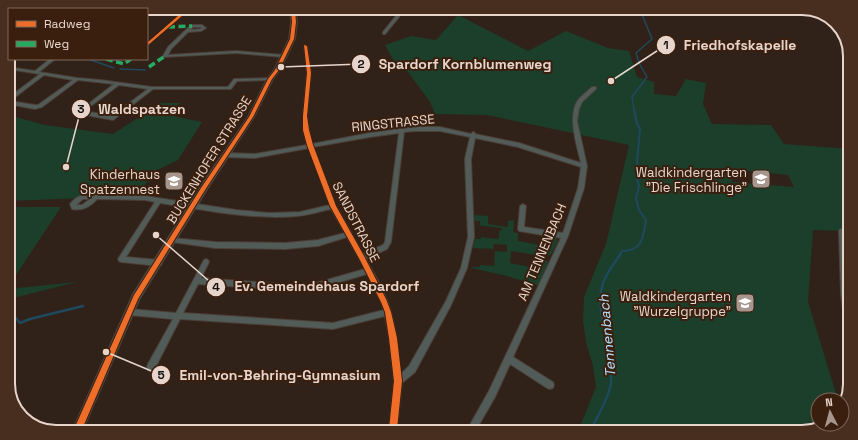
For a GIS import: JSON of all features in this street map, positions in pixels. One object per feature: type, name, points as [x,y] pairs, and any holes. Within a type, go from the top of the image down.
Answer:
[{"type":"street","name":"BUCKENHOFER STRASSE","points":[[80,425],[129,312],[193,206],[251,117],[267,88],[270,79],[277,70],[282,56],[292,39],[293,15]]},
{"type":"street","points":[[384,33],[397,15]]},
{"type":"street","points":[[188,31],[169,48],[165,56],[236,52],[282,56]]},
{"type":"street","name":"SANDSTRASSE","points":[[305,46],[309,73],[305,116],[306,130],[310,146],[333,206],[369,271],[388,312],[393,338],[398,381],[394,425]]},
{"type":"street","points":[[36,72],[52,60]]},
{"type":"street","points":[[15,70],[152,88],[229,88],[236,80],[270,79]]},
{"type":"street","points":[[15,96],[43,74]]},
{"type":"street","points":[[15,103],[35,107],[40,106],[77,79]]},
{"type":"street","points":[[117,84],[80,112],[112,118],[152,88]]},
{"type":"street","name":"AM TENNENBACH","points":[[473,425],[492,394],[565,236],[581,188],[584,166],[576,121],[577,109],[580,101],[594,88]]},
{"type":"street","name":"RINGSTRASSE","points":[[225,156],[255,156],[402,131],[440,129],[473,134],[519,145],[584,166]]},
{"type":"street","points":[[362,258],[385,247],[388,242],[402,131]]},
{"type":"street","points":[[398,381],[412,369],[449,303],[464,268],[471,236],[468,159],[473,134]]},
{"type":"street","points":[[97,196],[159,200],[236,212],[269,215],[300,214],[333,206]]},
{"type":"street","points":[[159,200],[121,259],[159,263]]},
{"type":"street","points":[[523,206],[521,229],[565,236]]},
{"type":"street","points":[[842,231],[843,240]]},
{"type":"street","points":[[172,240],[215,245],[285,246],[318,243],[349,234]]},
{"type":"street","points":[[151,367],[206,262]]},
{"type":"street","points":[[197,281],[297,288],[316,286],[369,271]]},
{"type":"street","points":[[129,312],[333,326],[388,312]]},
{"type":"street","points":[[509,359],[550,385]]},
{"type":"green space","points":[[458,15],[528,51],[566,31],[608,48],[629,51],[637,77],[654,82],[654,94],[676,96],[686,79],[706,83],[703,104],[712,124],[771,125],[784,144],[843,149],[843,231],[813,230],[808,302],[836,392],[810,392],[810,424],[580,425],[596,387],[583,321],[584,297],[606,244],[629,145],[487,115],[435,114],[430,102],[408,72],[398,68],[385,45],[411,36],[436,40]],"holes":[[[730,169],[788,175],[794,187],[732,182]]]},
{"type":"green space","points":[[161,103],[180,103],[168,115],[202,122],[178,160],[155,171],[137,196],[15,201],[15,117],[45,125],[113,134]]},
{"type":"green space","points":[[15,207],[61,207],[15,276]]},
{"type":"green space","points":[[474,215],[488,216],[488,224],[508,227],[508,221],[514,220],[513,232],[518,233],[518,241],[550,247],[551,238],[547,238],[548,236],[556,238],[558,241],[551,255],[548,255],[548,257],[511,251],[510,263],[540,269],[540,259],[548,261],[539,286],[507,276],[472,268],[480,267],[480,265],[494,266],[495,251],[507,252],[507,245],[494,244],[493,249],[473,248],[475,239],[481,239],[481,237],[497,239],[499,238],[499,231],[502,230],[502,228],[475,225],[480,225],[480,221],[475,221]]},
{"type":"green space","points":[[77,282],[15,297],[15,288]]},
{"type":"waterway","name":"Tennenbach","points":[[634,110],[632,97],[647,77],[639,63],[636,53],[652,39],[642,15]]},
{"type":"waterway","points":[[91,60],[114,68]]},
{"type":"waterway","points":[[114,60],[121,62]]},
{"type":"waterway","points":[[120,69],[145,70]]},
{"type":"waterway","name":"Tennenbach","points":[[620,254],[622,251],[634,249],[638,246],[643,237],[646,220],[639,210],[636,199],[639,186],[636,173],[640,129],[637,124],[634,109]]},
{"type":"waterway","name":"Tennenbach","points":[[593,425],[605,401],[611,383],[610,360],[602,313],[601,291],[606,276],[621,253]]},
{"type":"waterway","points":[[15,317],[20,323],[30,319],[83,306]]},
{"type":"marked path","points":[[168,27],[192,26]]},
{"type":"marked path","points":[[149,67],[165,56]]},
{"type":"marked path","points":[[110,60],[124,64],[130,60]]},
{"type":"cycle path","points":[[148,44],[181,15]]},
{"type":"cycle path","points":[[80,425],[136,297],[203,189],[251,117],[270,79],[277,70],[292,39],[293,15]]},
{"type":"cycle path","points":[[305,46],[309,73],[305,116],[306,130],[310,145],[333,206],[362,258],[388,312],[393,338],[398,381],[393,425]]},
{"type":"place","name":"Spardorf Kornblumenweg","points":[[281,67]]},
{"type":"place","name":"Friedhofskapelle","points":[[611,81]]},
{"type":"place","name":"Waldspatzen","points":[[66,167]]},
{"type":"place","name":"Waldkindergarten \"Die Frischlinge\"","points":[[761,179]]},
{"type":"place","name":"Kinderhaus Spatzennest","points":[[174,181]]},
{"type":"place","name":"Ev. Gemeindehaus Spardorf","points":[[156,235]]},
{"type":"place","name":"Waldkindergarten \"Wurzelgruppe\"","points":[[745,303]]},
{"type":"place","name":"Emil-von-Behring-Gymnasium","points":[[106,352]]}]
